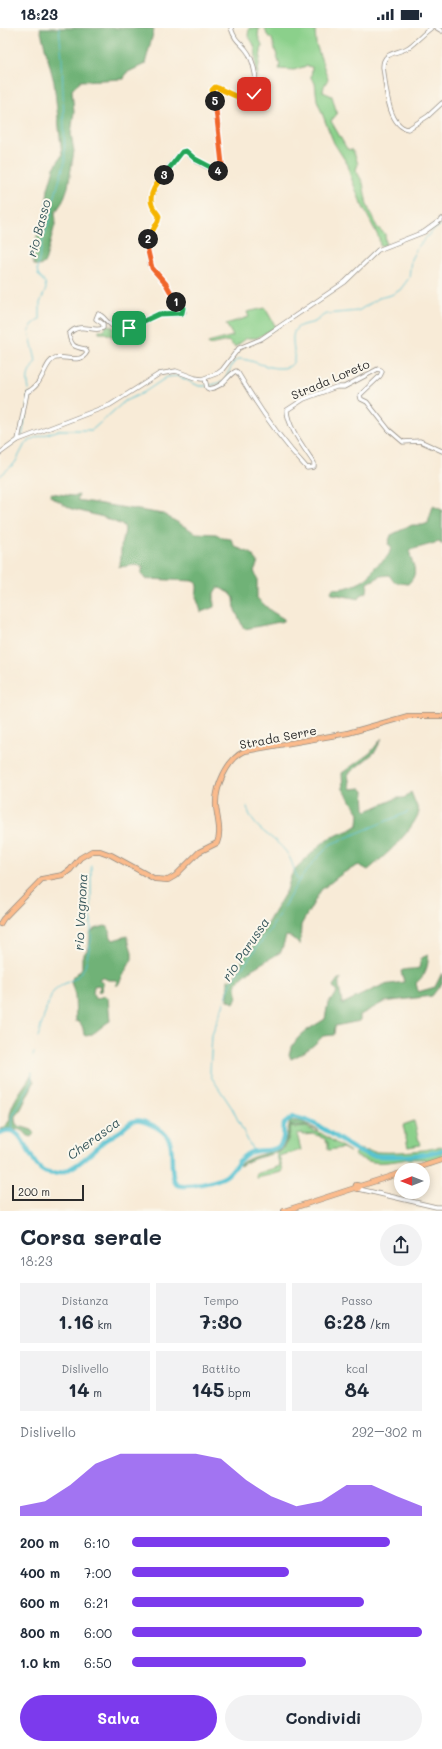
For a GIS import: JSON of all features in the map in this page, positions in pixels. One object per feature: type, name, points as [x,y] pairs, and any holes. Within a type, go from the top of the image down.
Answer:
[{"type":"main road","name":"Strada Serre","points":[[0,924],[3,919],[42,879],[63,875],[70,870],[80,858],[92,851],[100,851],[111,855],[155,879],[168,880],[175,876],[199,852],[217,843],[220,838],[216,806],[217,794],[225,772],[237,754],[245,751],[348,733],[408,716],[442,716]]},
{"type":"main road","points":[[430,1164],[442,1160]]},
{"type":"main road","points":[[284,1211],[394,1175]]},
{"type":"street","points":[[21,439],[29,391],[39,384],[47,366],[54,358],[74,359],[86,355],[88,352],[85,349],[76,348],[72,345],[69,334],[72,331],[83,328],[100,330],[103,328],[103,324],[96,319],[97,315],[101,315],[111,326],[125,329],[159,314],[180,314],[184,312],[183,308],[176,302],[166,284],[154,271],[150,264],[147,243],[159,216],[153,207],[151,197],[158,183],[184,151],[187,151],[195,159],[217,171],[222,168],[213,88],[217,87],[240,97],[247,98],[254,94],[256,83],[250,56],[235,40],[231,28]]},
{"type":"street","points":[[431,28],[407,49],[392,53],[386,57],[382,67],[390,108],[399,126],[404,129],[408,129],[428,116],[442,103]]},
{"type":"street","points":[[437,28],[442,31]]},
{"type":"street","points":[[0,453],[21,439],[110,405],[149,379],[166,371],[176,371],[205,381],[222,370],[239,348],[261,339],[345,282],[378,250],[424,232],[442,219]]},
{"type":"street","name":"Strada Loreto","points":[[205,381],[207,388],[209,389],[221,385],[236,371],[288,447],[307,468],[311,468],[314,467],[314,463],[302,443],[293,432],[287,410],[304,399],[336,387],[344,387],[378,369],[382,372],[380,376],[360,395],[360,399],[367,402],[389,430],[403,442],[420,441],[442,451]]},
{"type":"street","points":[[358,1188],[436,1206],[442,1206]]},
{"type":"green space","points":[[40,28],[153,28],[154,30],[145,64],[126,73],[124,79],[80,81],[72,90],[74,112],[71,134],[74,151],[68,187],[63,201],[55,213],[56,221],[45,262],[40,266],[34,265],[33,261],[37,236],[45,217],[48,189],[54,168],[62,155],[54,82]]},
{"type":"green space","points":[[249,28],[259,28],[258,36],[262,45],[257,78],[256,51],[248,36]]},
{"type":"green space","points":[[265,28],[315,28],[316,44],[328,79],[324,86],[323,92],[332,96],[337,114],[331,121],[347,149],[353,150],[358,164],[356,170],[363,183],[367,205],[377,227],[385,234],[386,245],[380,246],[379,238],[361,203],[350,175],[348,165],[334,143],[317,100],[315,83],[311,78],[312,67],[306,66],[294,70],[279,69],[280,66],[272,39],[267,35]]},
{"type":"green space","points":[[265,308],[276,327],[257,338],[247,338],[235,347],[228,341],[209,345],[208,343],[233,336],[226,324],[249,317],[247,312]]},
{"type":"green space","points":[[146,322],[141,327],[139,333],[123,335],[120,340],[105,333],[99,333],[99,331],[105,330],[106,324],[118,330]]},
{"type":"green space","points":[[51,493],[73,496],[79,495],[77,500],[163,514],[196,533],[216,534],[223,538],[231,539],[235,547],[251,553],[258,562],[254,571],[257,578],[257,598],[271,611],[284,619],[284,621],[245,629],[235,610],[234,598],[230,593],[218,587],[214,593],[214,607],[201,612],[196,598],[197,586],[195,581],[145,579],[141,573],[143,567],[136,565],[119,567],[121,544],[125,533],[124,526],[103,517],[72,509],[50,496]]},
{"type":"green space","points":[[433,506],[442,510],[442,545],[439,542],[410,550],[415,571],[408,584],[394,582],[389,575],[381,576],[368,583],[367,592],[361,595],[359,599],[333,594],[331,592],[333,588],[341,589],[365,580],[389,553],[391,546],[388,544],[391,535],[412,525],[423,525],[428,523]]},
{"type":"green space","points":[[382,738],[375,752],[348,774],[350,787],[351,789],[361,788],[364,791],[365,809],[367,811],[397,798],[404,798],[411,792],[419,812],[415,820],[397,843],[368,870],[359,865],[343,873],[321,890],[301,925],[300,945],[291,937],[286,936],[281,952],[252,969],[236,983],[237,997],[234,1003],[228,1000],[228,980],[232,979],[239,969],[244,956],[262,932],[287,890],[291,876],[296,868],[327,839],[358,825],[359,813],[343,789],[342,773],[370,753]]},
{"type":"green space","points":[[105,926],[108,927],[113,940],[127,936],[132,952],[132,959],[118,985],[116,985],[117,980],[108,980],[102,977],[99,979],[103,984],[99,993],[99,985],[94,986],[93,994],[95,999],[104,996],[108,998],[110,1021],[92,1034],[86,1036],[84,1035],[80,1024],[77,1021],[76,1022],[75,995],[71,982],[73,977],[82,968],[82,957],[89,947],[90,933],[95,929]]},
{"type":"green space","points":[[428,955],[426,970],[416,983],[418,992],[435,987],[442,973],[442,983],[432,996],[384,1002],[360,1015],[360,1021],[335,1026],[334,1035],[323,1036],[308,1049],[291,1059],[289,1054],[299,1037],[325,1019],[328,1003],[337,992],[333,986],[338,979],[342,979],[339,981],[339,984],[342,1004],[383,985],[404,982],[401,971],[419,968],[421,958]]},
{"type":"green space","points":[[31,1075],[34,1082],[21,1109],[15,1116],[15,1119],[16,1124],[32,1130],[35,1133],[31,1137],[18,1129],[0,1130],[0,1128],[4,1127],[10,1120],[11,1108]]},
{"type":"green space","points":[[290,1121],[301,1121],[319,1131],[307,1126],[296,1127],[291,1125],[288,1137],[281,1148],[286,1137]]},
{"type":"green space","points":[[414,1121],[420,1145],[408,1147],[403,1125]]},
{"type":"green space","points":[[291,1125],[296,1128],[306,1127],[319,1132],[350,1152],[343,1148],[328,1150],[328,1142],[320,1137],[319,1134],[318,1136],[314,1134],[297,1134],[301,1150],[279,1156],[283,1170],[282,1172],[257,1178],[256,1174],[280,1166],[276,1153],[285,1145],[290,1133]]},
{"type":"green space","points":[[442,1146],[442,1159],[428,1163],[424,1159],[372,1162],[354,1155],[358,1149],[376,1152],[400,1152]]},
{"type":"green space","points":[[281,1148],[272,1154],[249,1161],[240,1166],[239,1165],[254,1157]]},
{"type":"waterway","name":"rio Basso","points":[[29,390],[28,375],[36,361],[29,331],[32,325],[40,319],[40,303],[46,289],[45,283],[38,275],[37,269],[43,240],[51,216],[54,199],[65,161],[62,58],[59,28]]},
{"type":"waterway","points":[[225,379],[233,363],[239,359],[244,359],[275,368],[288,367],[294,359],[293,340],[294,334],[298,327],[314,322],[326,314],[358,311],[379,298],[391,295],[400,290],[409,278],[411,259],[417,248],[431,232],[442,224]]},
{"type":"waterway","points":[[0,476],[15,463],[25,444],[34,438],[60,430],[92,430],[125,401],[143,393],[167,377],[178,376],[199,386],[206,386]]},
{"type":"waterway","points":[[209,386],[221,382]]},
{"type":"waterway","name":"rio Basso","points":[[22,437],[29,393]]},
{"type":"waterway","points":[[247,807],[253,820],[261,830],[282,847],[288,854],[297,880]]},
{"type":"waterway","name":"rio Parussa","points":[[253,1151],[232,1108],[212,1078],[210,1072],[212,1035],[232,981],[270,930],[298,882],[315,860],[331,844],[408,812]]},
{"type":"waterway","name":"rio Vagnona","points":[[38,1037],[47,1006],[53,992],[62,985],[76,978],[85,967],[91,940],[91,866]]},
{"type":"waterway","name":"rio Vagnona","points":[[12,1131],[13,1116],[31,1084],[32,1072]]},
{"type":"waterway","name":"Cherasca","points":[[0,1133],[9,1131],[16,1133],[21,1138],[35,1163],[41,1170],[56,1174],[63,1172],[79,1163],[104,1141],[122,1130],[131,1122],[139,1120],[152,1125],[166,1135],[171,1146],[173,1176],[176,1184],[180,1186],[201,1184],[222,1178],[226,1176],[245,1155],[256,1151],[275,1149],[283,1140],[284,1124],[293,1117],[319,1126],[365,1154],[399,1156],[424,1154],[442,1150]]},
{"type":"route","points":[[129,328],[159,314],[180,314],[184,312],[183,308],[178,305],[166,284],[154,271],[150,264],[147,243],[159,216],[151,203],[151,197],[155,187],[184,151],[187,151],[190,156],[217,171],[222,168],[215,103],[212,90],[214,87],[244,98],[250,98],[254,94]]}]
